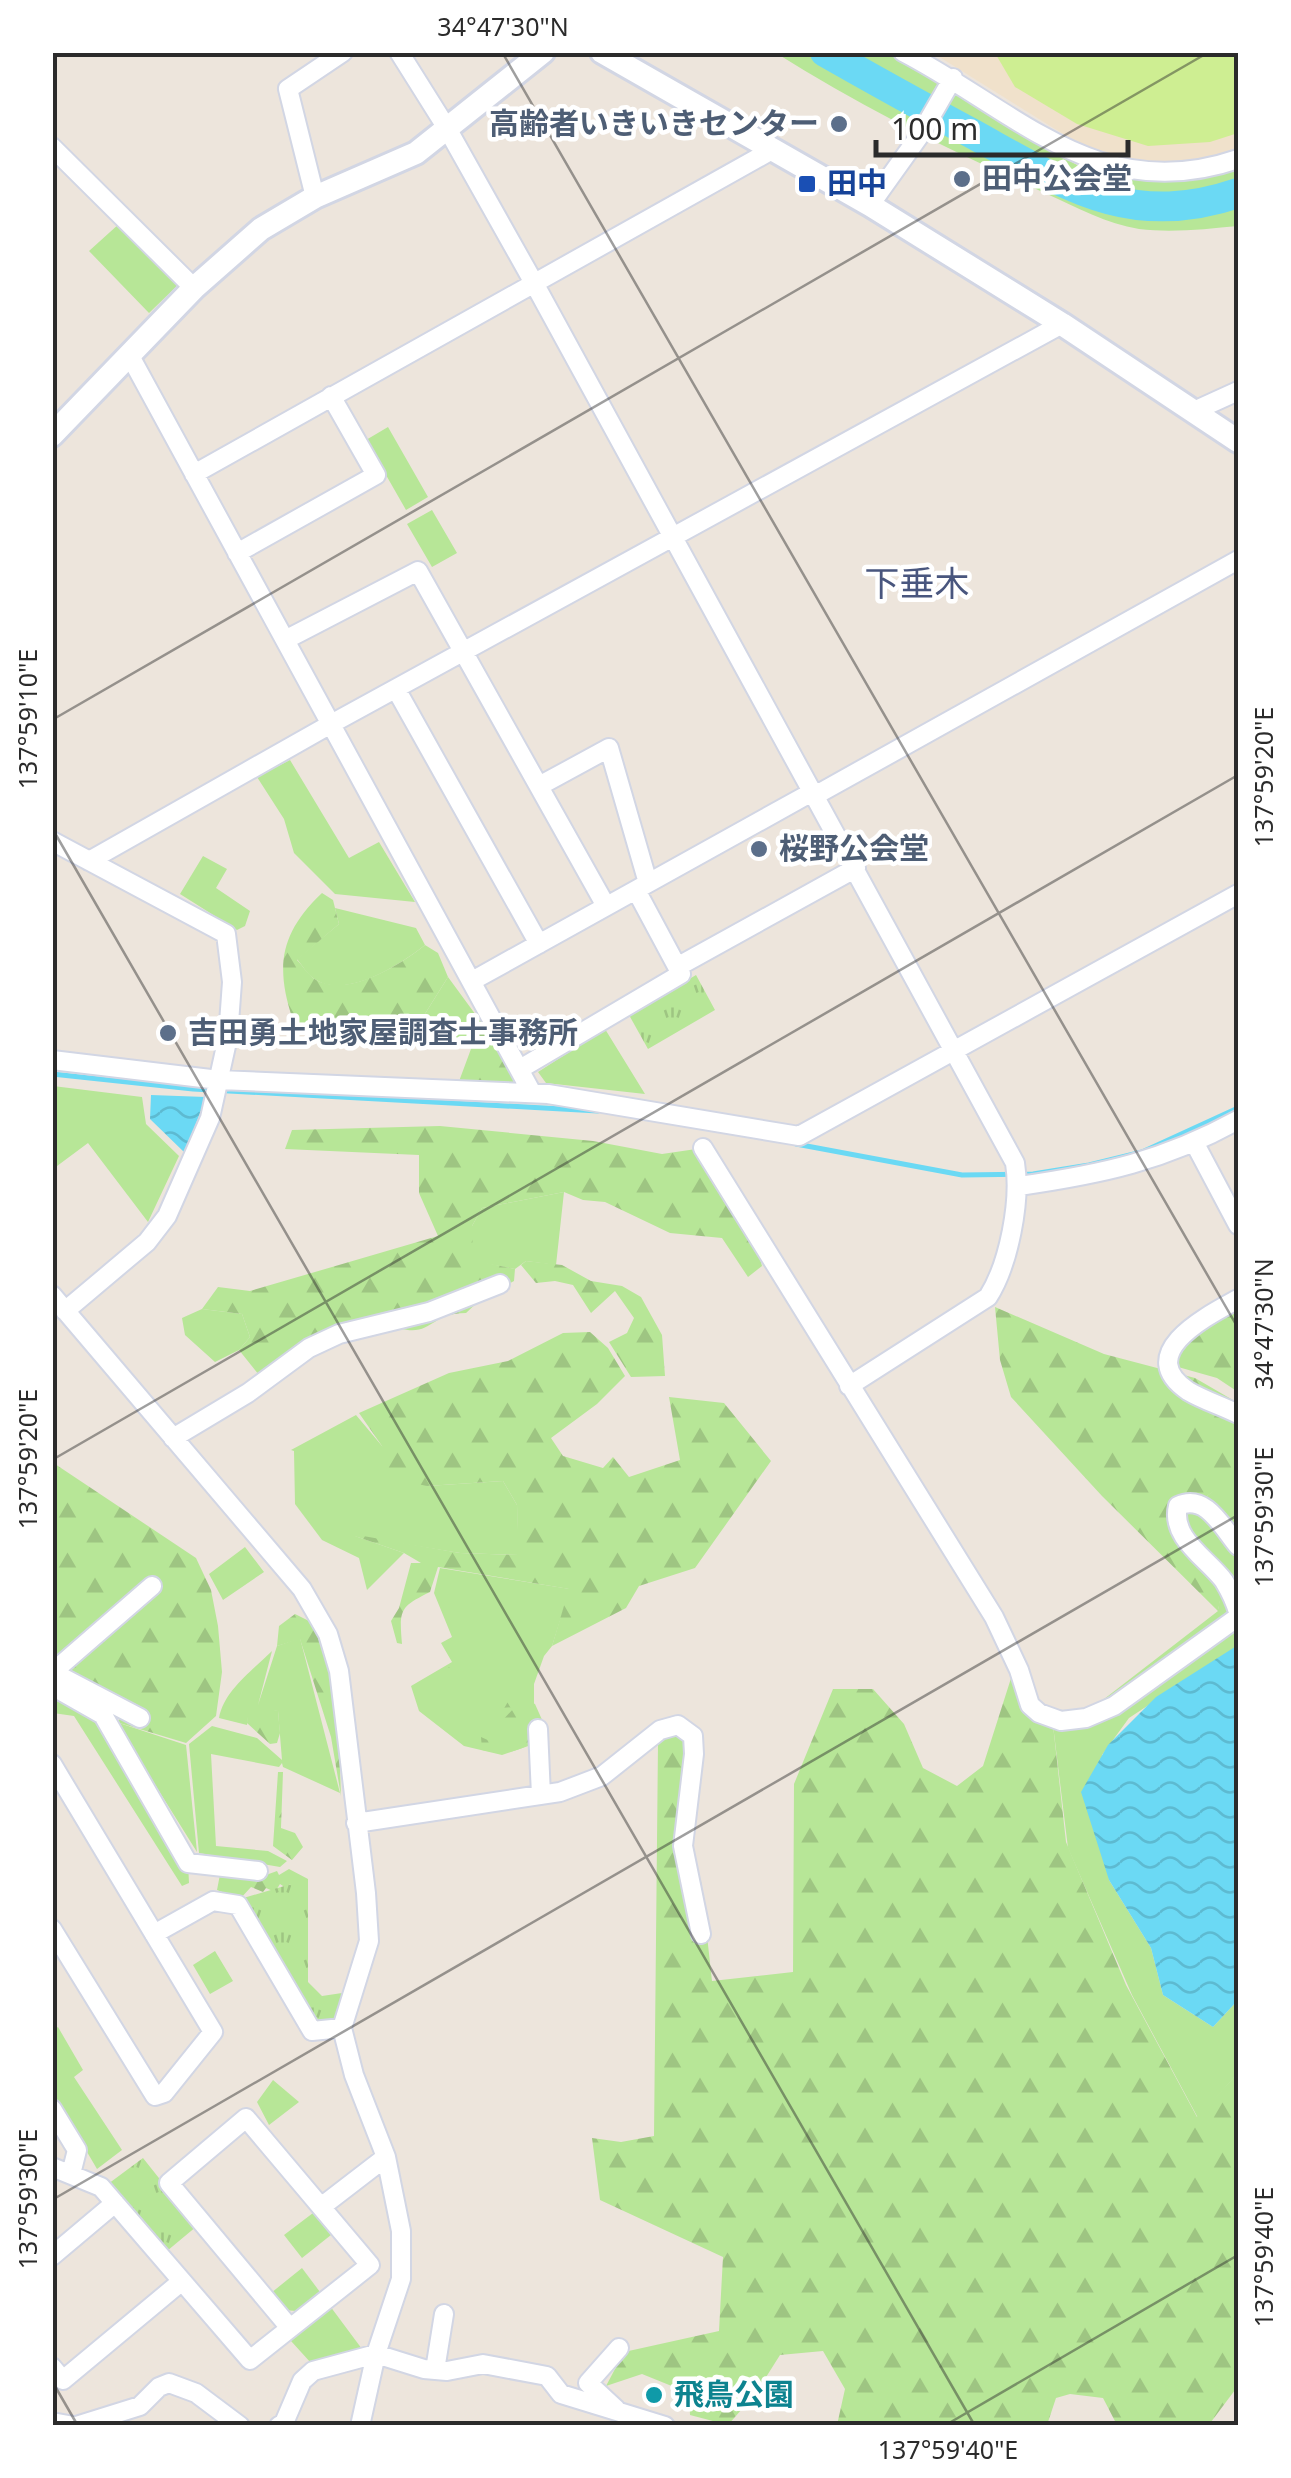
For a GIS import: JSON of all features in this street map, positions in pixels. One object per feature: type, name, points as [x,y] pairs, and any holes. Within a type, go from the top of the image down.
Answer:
[{"type":"street","points":[[315,198],[288,88],[343,52]]},
{"type":"street","points":[[400,52],[534,283],[956,1049],[1015,1164],[1019,1186],[1001,1277],[988,1297],[849,1386]]},
{"type":"street","points":[[52,435],[194,288],[262,228],[315,198],[406,159],[543,52]]},
{"type":"street","points":[[602,52],[870,204],[1062,324],[1238,441]]},
{"type":"street","points":[[903,52],[1008,119],[1109,166],[1140,173],[1176,173],[1211,169],[1238,159]]},
{"type":"street","points":[[870,204],[920,136],[950,84]]},
{"type":"street","points":[[52,147],[194,288]]},
{"type":"street","points":[[194,474],[772,150]]},
{"type":"street","points":[[89,861],[331,724],[1062,324]]},
{"type":"street","points":[[130,356],[532,1094]]},
{"type":"street","points":[[1194,412],[1238,392]]},
{"type":"street","points":[[238,553],[376,475],[331,396]]},
{"type":"street","points":[[472,981],[1238,560]]},
{"type":"street","points":[[285,640],[418,570],[606,906]]},
{"type":"street","points":[[396,689],[539,944]]},
{"type":"street","points":[[520,1069],[681,974],[642,887],[609,748],[539,786]]},
{"type":"street","points":[[54,846],[226,934],[232,982],[228,1038],[210,1118],[166,1216],[147,1242],[57,1306],[302,1589],[328,1634],[339,1671],[369,1941],[342,2028],[354,2075],[386,2157],[401,2232],[401,2279],[376,2354],[360,2426]]},
{"type":"street","points":[[678,968],[856,868]]},
{"type":"street","points":[[52,1060],[217,1088],[532,1094],[799,1136],[1238,894]]},
{"type":"street","points":[[1019,1186],[1100,1174],[1161,1157],[1238,1120]]},
{"type":"street","points":[[1194,1142],[1238,1225]]},
{"type":"street","points":[[704,1148],[997,1623],[1026,1696],[1039,1713],[1061,1721],[1086,1718],[1114,1706],[1238,1614],[1223,1580],[1188,1542],[1176,1520],[1178,1506],[1190,1500],[1202,1503],[1238,1546]]},
{"type":"street","points":[[173,1438],[248,1393],[309,1348],[339,1334],[429,1312],[500,1284]]},
{"type":"street","points":[[1238,1299],[1192,1325],[1174,1342],[1168,1362],[1176,1380],[1190,1392],[1238,1414]]},
{"type":"street","points":[[53,1676],[152,1586]]},
{"type":"street","points":[[53,1676],[140,1718]]},
{"type":"street","points":[[53,1676],[103,1715],[188,1862],[258,1870]]},
{"type":"street","points":[[636,1722],[655,1729]]},
{"type":"street","points":[[356,1823],[560,1792],[655,1729],[678,1725],[693,1736],[684,1846],[701,1934]]},
{"type":"street","points":[[538,1728],[542,1795]]},
{"type":"street","points":[[52,1764],[213,2032],[164,2092],[155,2096],[52,1929]]},
{"type":"street","points":[[213,1901],[218,1866]]},
{"type":"street","points":[[154,1934],[213,1901],[238,1904],[312,2031],[342,2028]]},
{"type":"street","points":[[52,2109],[76,2150],[71,2174]]},
{"type":"street","points":[[52,2166],[102,2187],[250,2360],[290,2328],[370,2264],[246,2118],[168,2182],[290,2328]]},
{"type":"street","points":[[321,2207],[386,2157]]},
{"type":"street","points":[[52,2256],[115,2203]]},
{"type":"street","points":[[52,2368],[63,2380],[182,2281]]},
{"type":"street","points":[[435,2370],[444,2314]]},
{"type":"street","points":[[618,2348],[588,2383],[618,2412]]},
{"type":"street","points":[[280,2426],[302,2381],[313,2371],[376,2354],[435,2370],[482,2364],[547,2376],[561,2394],[665,2426]]},
{"type":"street","points":[[52,2422],[75,2426],[140,2406],[159,2387],[168,2384],[196,2392],[240,2426]]},
{"type":"shaded area","points":[[933,53],[1238,53],[1238,149],[1198,161],[1126,161],[1076,142]]},
{"type":"green space","points":[[776,53],[888,53],[1000,123],[1090,172],[1195,171],[1238,158],[1238,226],[1151,230],[1103,219],[909,128]]},
{"type":"green space","points":[[995,53],[1238,53],[1238,133],[1210,142],[1148,146],[1077,124],[1015,87]]},
{"type":"green space","points":[[120,223],[179,284],[149,313],[89,251]]},
{"type":"green space","points":[[388,427],[428,497],[406,510],[366,440]]},
{"type":"green space","points":[[432,510],[457,553],[432,567],[407,524]]},
{"type":"green space","points":[[290,760],[349,858],[379,842],[415,902],[335,894],[294,853],[284,819],[257,777]]},
{"type":"green space","points":[[203,856],[227,869],[216,888],[250,911],[245,926],[237,930],[180,894]]},
{"type":"green space","points":[[322,893],[333,900],[339,924],[297,960],[313,978],[340,985],[387,970],[425,945],[438,953],[448,977],[423,1017],[326,1036],[294,1023],[284,985],[285,953],[297,923]]},
{"type":"green space","points":[[335,908],[416,928],[425,945],[371,978],[326,984],[311,976],[297,959],[339,924]]},
{"type":"green space","points":[[696,975],[715,1010],[648,1049],[629,1015]]},
{"type":"green space","points":[[448,977],[481,1022],[471,1048],[423,1017]]},
{"type":"green space","points":[[481,1022],[522,1086],[458,1084]]},
{"type":"green space","points":[[605,1029],[645,1094],[546,1083],[538,1072]]},
{"type":"green space","points":[[53,1086],[142,1097],[146,1124],[179,1156],[148,1222],[88,1143],[53,1169]]},
{"type":"green space","points":[[440,1126],[593,1141],[662,1154],[703,1148],[750,1223],[762,1266],[748,1277],[722,1238],[670,1233],[605,1202],[583,1200],[564,1192],[482,1208],[472,1226],[473,1260],[515,1269],[514,1281],[481,1299],[466,1313],[452,1314],[411,1330],[382,1322],[263,1380],[239,1350],[250,1337],[242,1314],[202,1309],[218,1287],[250,1291],[438,1236],[419,1193],[419,1155],[285,1149],[292,1130]]},
{"type":"green space","points":[[564,1192],[556,1265],[526,1261],[515,1269],[472,1261],[472,1226],[482,1208]]},
{"type":"green space","points":[[526,1261],[562,1265],[591,1281],[622,1286],[641,1297],[662,1335],[665,1376],[631,1377],[609,1342],[627,1333],[634,1318],[615,1291],[591,1313],[573,1285],[555,1281],[536,1283],[521,1265]]},
{"type":"green space","points":[[995,1307],[1104,1354],[1195,1378],[1238,1403],[1238,1474],[1207,1496],[1182,1498],[1170,1508],[1223,1584],[1218,1611],[1102,1496],[1011,1397],[1000,1360]]},
{"type":"green space","points":[[202,1309],[242,1314],[250,1337],[239,1350],[215,1362],[185,1335],[182,1318]]},
{"type":"green space","points":[[1238,1311],[1238,1392],[1217,1378],[1178,1367],[1180,1347],[1200,1331]]},
{"type":"green space","points":[[590,1332],[608,1348],[625,1376],[597,1404],[551,1438],[563,1456],[603,1468],[613,1457],[629,1477],[680,1460],[669,1397],[724,1403],[771,1461],[695,1568],[639,1586],[626,1608],[552,1646],[569,1589],[438,1567],[430,1592],[404,1610],[402,1644],[397,1643],[391,1621],[399,1608],[411,1563],[421,1563],[346,1533],[460,1553],[518,1555],[517,1505],[503,1481],[427,1486],[389,1478],[382,1446],[359,1413],[449,1373],[508,1361],[563,1333]]},
{"type":"green space","points":[[356,1415],[382,1446],[427,1486],[503,1481],[517,1505],[519,1555],[460,1553],[355,1536],[404,1553],[367,1590],[359,1558],[322,1540],[295,1504],[291,1450]]},
{"type":"green space","points":[[52,1462],[196,1558],[211,1590],[222,1672],[216,1716],[186,1743],[116,1722],[128,1713],[53,1686]]},
{"type":"green space","points":[[1235,1473],[1238,1646],[1129,1718],[1102,1755],[1109,1880],[1151,1948],[1163,1995],[1213,2027],[1238,2000],[1238,2073],[1198,2118],[1132,1995],[1068,1848],[1053,1725],[1086,1713],[1218,1611],[1222,1584],[1182,1544],[1182,1497],[1207,1496]]},
{"type":"green space","points":[[245,1547],[264,1572],[223,1600],[209,1574]]},
{"type":"green space","points":[[440,1568],[570,1589],[552,1646],[534,1684],[534,1744],[502,1755],[464,1746],[419,1711],[411,1686],[452,1662],[441,1643],[452,1637],[434,1593]]},
{"type":"green space","points":[[295,1614],[315,1624],[336,1660],[341,1796],[331,1737],[300,1639],[277,1646],[279,1626]]},
{"type":"green space","points":[[300,1638],[340,1793],[283,1767],[282,1763],[279,1767],[211,1754],[216,1846],[268,1851],[287,1861],[280,1867],[199,1853],[189,1744],[212,1726],[257,1738],[282,1760],[278,1711],[249,1709],[247,1725],[219,1718],[233,1690],[272,1651],[258,1705],[277,1646]]},
{"type":"green space","points":[[449,1667],[460,1678],[449,1695],[440,1698],[436,1690],[438,1676]]},
{"type":"green space","points":[[1013,1672],[1026,1714],[1053,1725],[1066,1842],[1126,1985],[1197,2117],[1238,2073],[1238,2386],[1208,2426],[1117,2425],[1103,2398],[1070,2394],[1056,2398],[1047,2425],[837,2425],[845,2389],[823,2351],[780,2355],[756,2393],[728,2425],[690,2415],[689,2393],[642,2374],[606,2386],[624,2352],[719,2331],[723,2257],[600,2200],[592,2138],[621,2142],[654,2136],[658,1743],[663,1729],[685,1732],[686,1885],[701,1881],[712,1981],[793,1972],[794,1784],[833,1689],[873,1689],[904,1724],[923,1768],[957,1786],[983,1766]]},
{"type":"green space","points":[[52,1692],[102,1720],[188,1863],[189,1883],[182,1886],[74,1716],[53,1713]]},
{"type":"green space","points":[[503,1695],[535,1704],[543,1722],[542,1736],[514,1751],[482,1750],[481,1737],[492,1742],[500,1723],[515,1707],[488,1709],[472,1700]]},
{"type":"green space","points":[[257,1706],[278,1711],[277,1743],[270,1744],[247,1723],[248,1709]]},
{"type":"green space","points":[[116,1722],[186,1745],[197,1852]]},
{"type":"green space","points":[[278,1772],[283,1772],[281,1828],[295,1833],[303,1847],[292,1860],[273,1846]]},
{"type":"green space","points":[[222,1864],[262,1870],[266,1875],[277,1871],[279,1875],[289,1869],[308,1879],[308,1889],[299,1896],[290,1884],[286,1888],[280,1884],[275,1892],[251,1887],[240,1899],[217,1890]]},
{"type":"green space","points":[[308,1879],[308,1982],[322,1996],[342,1993],[334,2029],[314,2030],[240,1899]]},
{"type":"green space","points":[[215,1951],[233,1981],[210,1994],[193,1965]]},
{"type":"green space","points":[[58,2027],[83,2070],[74,2077],[122,2150],[97,2169],[53,2094],[52,2031]]},
{"type":"green space","points":[[273,2080],[299,2102],[269,2125],[257,2102]]},
{"type":"green space","points":[[143,2158],[197,2226],[167,2251],[108,2184]]},
{"type":"green space","points":[[313,2213],[331,2235],[302,2258],[284,2235]]},
{"type":"green space","points":[[302,2268],[320,2292],[296,2311],[284,2310],[271,2293]]},
{"type":"green space","points":[[330,2306],[362,2349],[311,2363],[291,2341]]},
{"type":"water","points":[[151,1095],[206,1097],[185,1153],[150,1119]]},
{"type":"water","points":[[1238,1645],[1238,2000],[1213,2027],[1163,1995],[1151,1948],[1109,1880],[1081,1792],[1108,1745],[1156,1697]]},
{"type":"waterway","points":[[825,52],[1038,170],[1100,197],[1164,207],[1238,193]]},
{"type":"waterway","points":[[52,1074],[193,1089],[598,1111]]},
{"type":"waterway","points":[[796,1144],[962,1175],[1033,1174],[1142,1152],[1238,1108]]},
{"type":"place","name":"高齢者いきいきセンター","points":[[839,124]]},
{"type":"place","name":"田中公会堂","points":[[962,179]]},
{"type":"place","name":"田中","points":[[807,184]]},
{"type":"place","name":"桜野公会堂","points":[[759,849]]},
{"type":"place","name":"吉田勇土地家屋調査士事務所","points":[[168,1033]]},
{"type":"place","name":"飛鳥公園","points":[[654,2395]]},
{"type":"district","name":"下垂木","points":[[917,584]]}]
